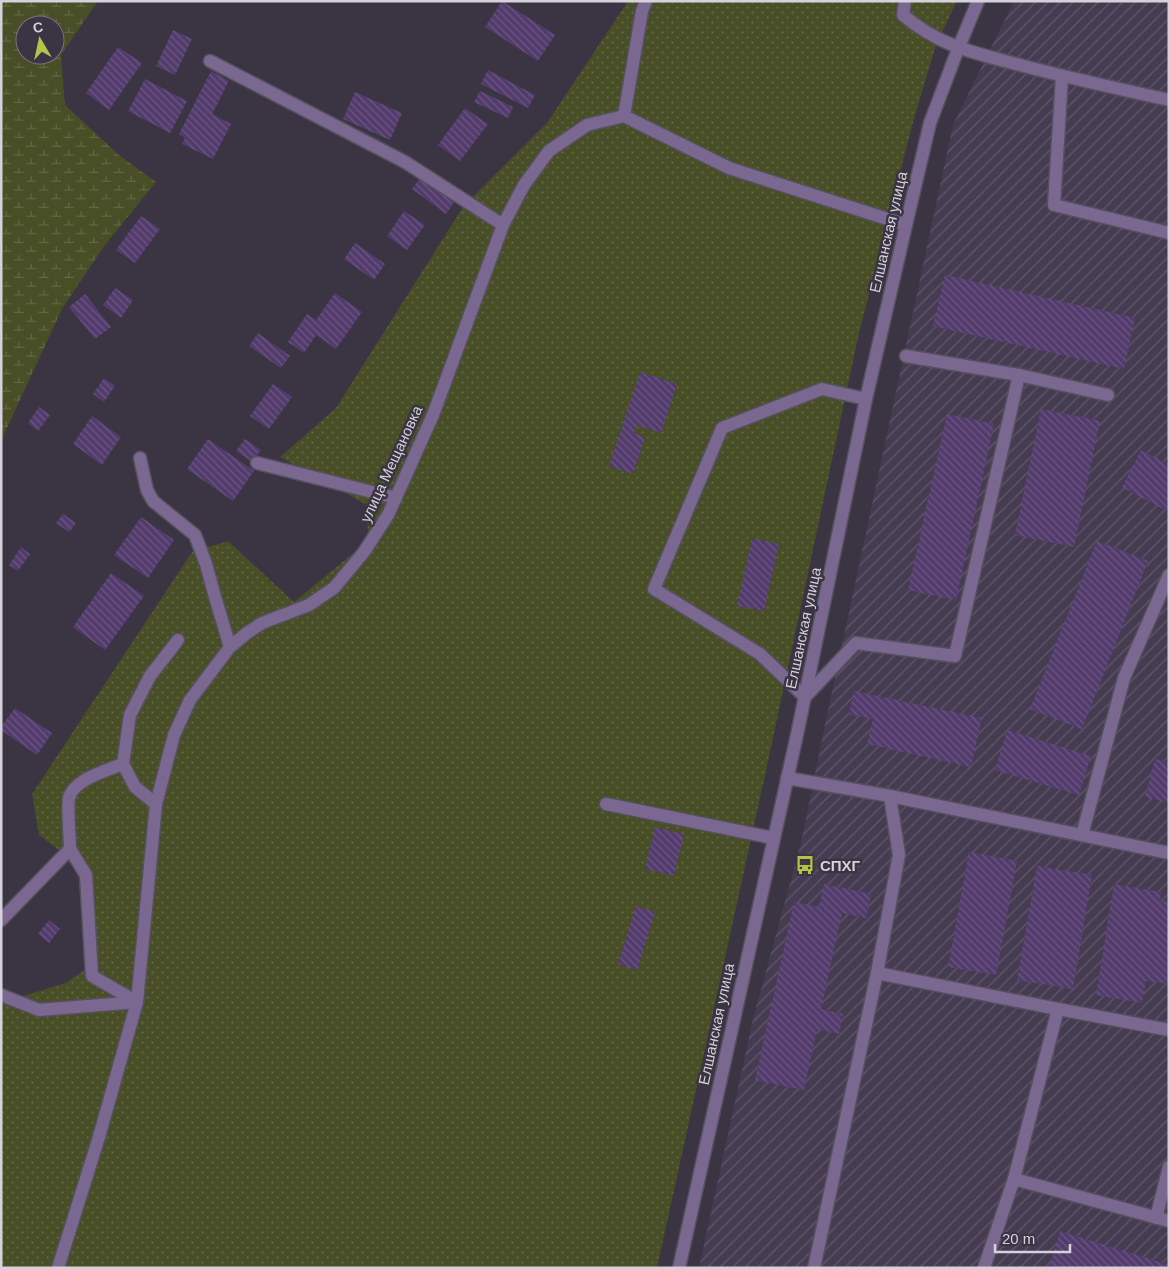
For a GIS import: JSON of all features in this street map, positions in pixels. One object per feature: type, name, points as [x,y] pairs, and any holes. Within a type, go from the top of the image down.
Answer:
[{"type":"street","points":[[646,1],[642,11],[624,116],[729,168],[906,225]]},
{"type":"street","points":[[905,1],[903,15],[919,29],[958,48],[1062,76],[1169,100]]},
{"type":"street","name":"Елшанская улица","points":[[679,1268],[805,697],[866,399],[930,123],[978,1]]},
{"type":"street","points":[[210,61],[405,162],[503,225]]},
{"type":"street","points":[[1062,76],[1054,205],[1169,233]]},
{"type":"street","name":"улица Мещановка","points":[[58,1268],[99,1137],[137,1002],[156,804],[174,735],[190,700],[230,646],[262,623],[309,605],[334,588],[364,552],[388,515],[433,415],[503,225],[524,185],[549,151],[587,125],[624,116]]},
{"type":"street","points":[[906,356],[1019,375],[1108,395]]},
{"type":"street","points":[[866,399],[822,389],[722,428],[654,589],[760,654],[805,697],[856,643],[955,656],[1019,375]]},
{"type":"street","points":[[140,458],[147,490],[153,501],[196,535],[230,646]]},
{"type":"street","points":[[257,463],[396,498]]},
{"type":"street","points":[[1082,835],[1124,678],[1169,575]]},
{"type":"street","points":[[156,804],[135,786],[123,764],[130,715],[150,676],[178,640]]},
{"type":"street","points":[[123,764],[90,776],[78,785],[69,797],[70,849],[86,875],[92,976],[137,1002]]},
{"type":"street","points":[[787,778],[890,796],[1169,853]]},
{"type":"street","points":[[814,1268],[877,973],[899,855],[890,796]]},
{"type":"street","points":[[606,804],[773,838]]},
{"type":"street","points":[[1,920],[70,849]]},
{"type":"street","points":[[877,973],[1169,1030]]},
{"type":"street","points":[[1,995],[39,1010],[137,1002]]},
{"type":"street","points":[[984,1268],[1014,1180],[1058,1009]]},
{"type":"street","points":[[1014,1180],[1163,1219],[1169,1167]]},
{"type":"shaded area","points":[[1014,1],[1169,1],[1169,1268],[699,1268],[753,1019],[801,843],[953,125]]},
{"type":"green space","points":[[1,1],[98,1],[65,49],[65,15],[15,15],[15,65],[62,65],[65,105],[119,155],[156,182],[105,245],[62,309],[1,441]]},
{"type":"green space","points":[[628,1],[957,1],[936,45],[913,122],[859,333],[766,771],[657,1268],[1,1268],[1,1003],[65,983],[85,970],[89,873],[39,835],[32,794],[192,552],[228,541],[294,602],[368,541],[367,505],[280,457],[336,408],[463,207],[547,123]]},
{"type":"building","points":[[502,1],[555,35],[538,61],[485,27]]},
{"type":"building","points":[[173,30],[192,39],[175,75],[156,66]]},
{"type":"building","points":[[118,47],[142,63],[109,110],[86,93]]},
{"type":"building","points":[[488,70],[535,95],[528,108],[481,84]]},
{"type":"building","points":[[211,71],[229,81],[212,114],[231,124],[213,159],[182,144],[185,138],[179,134]]},
{"type":"building","points":[[145,79],[187,101],[170,133],[128,111]]},
{"type":"building","points":[[480,91],[513,107],[508,118],[474,102]]},
{"type":"building","points":[[355,92],[402,113],[390,140],[343,119]]},
{"type":"building","points":[[465,108],[488,124],[460,161],[438,145]]},
{"type":"building","points":[[420,178],[454,202],[446,214],[412,189]]},
{"type":"building","points":[[404,211],[425,225],[407,250],[387,236]]},
{"type":"building","points":[[141,216],[160,229],[135,263],[116,250]]},
{"type":"building","points":[[355,243],[385,264],[374,280],[344,259]]},
{"type":"building","points":[[945,275],[1135,318],[1124,369],[933,326]]},
{"type":"building","points":[[115,288],[133,300],[121,318],[103,305]]},
{"type":"building","points":[[335,293],[362,312],[336,349],[316,335],[304,353],[288,342],[307,314],[316,320]]},
{"type":"building","points":[[85,294],[111,327],[95,339],[69,307]]},
{"type":"building","points":[[258,333],[290,356],[281,368],[249,346]]},
{"type":"building","points":[[640,372],[677,384],[661,433],[637,425],[634,433],[645,437],[633,474],[609,466]]},
{"type":"building","points":[[104,378],[115,386],[104,402],[93,394]]},
{"type":"building","points":[[273,384],[292,397],[269,429],[250,416]]},
{"type":"building","points":[[39,407],[50,415],[38,431],[28,423]]},
{"type":"building","points":[[1041,409],[1100,421],[1074,547],[1015,535]]},
{"type":"building","points":[[947,414],[994,424],[956,600],[908,590]]},
{"type":"building","points":[[92,416],[121,437],[102,465],[73,444]]},
{"type":"building","points":[[208,439],[254,471],[233,501],[187,469]]},
{"type":"building","points":[[245,439],[261,450],[252,462],[236,451]]},
{"type":"building","points":[[1141,450],[1169,465],[1169,503],[1165,510],[1122,487]]},
{"type":"building","points":[[63,514],[76,523],[69,532],[56,523]]},
{"type":"building","points":[[141,517],[174,540],[148,578],[114,555]]},
{"type":"building","points":[[752,538],[779,544],[764,611],[737,606]]},
{"type":"building","points":[[1097,541],[1148,561],[1082,729],[1030,709]]},
{"type":"building","points":[[21,547],[30,554],[18,571],[9,565]]},
{"type":"building","points":[[111,573],[144,596],[105,650],[73,627]]},
{"type":"building","points":[[854,691],[982,718],[971,767],[867,744],[873,719],[849,714]]},
{"type":"building","points":[[15,708],[52,733],[37,755],[1,730],[1,727]]},
{"type":"building","points":[[1007,730],[1091,756],[1079,795],[995,770]]},
{"type":"building","points":[[1155,759],[1169,763],[1169,803],[1145,797]]},
{"type":"building","points":[[655,827],[684,834],[674,876],[645,869]]},
{"type":"building","points":[[969,852],[1017,861],[996,975],[948,967]]},
{"type":"building","points":[[1037,866],[1092,875],[1073,989],[1017,980]]},
{"type":"building","points":[[824,884],[871,894],[866,918],[842,913],[821,1009],[843,1014],[839,1034],[817,1029],[804,1090],[755,1080],[794,902],[819,907]]},
{"type":"building","points":[[1114,884],[1161,892],[1160,901],[1169,902],[1169,984],[1146,981],[1142,1003],[1096,995]]},
{"type":"building","points":[[636,906],[655,912],[637,970],[618,964]]},
{"type":"building","points":[[49,920],[60,929],[49,943],[38,934]]},
{"type":"building","points":[[1060,1231],[1169,1265],[1169,1268],[1049,1268]]},
{"type":"place","name":"СПХГ","points":[[805,865]]}]
